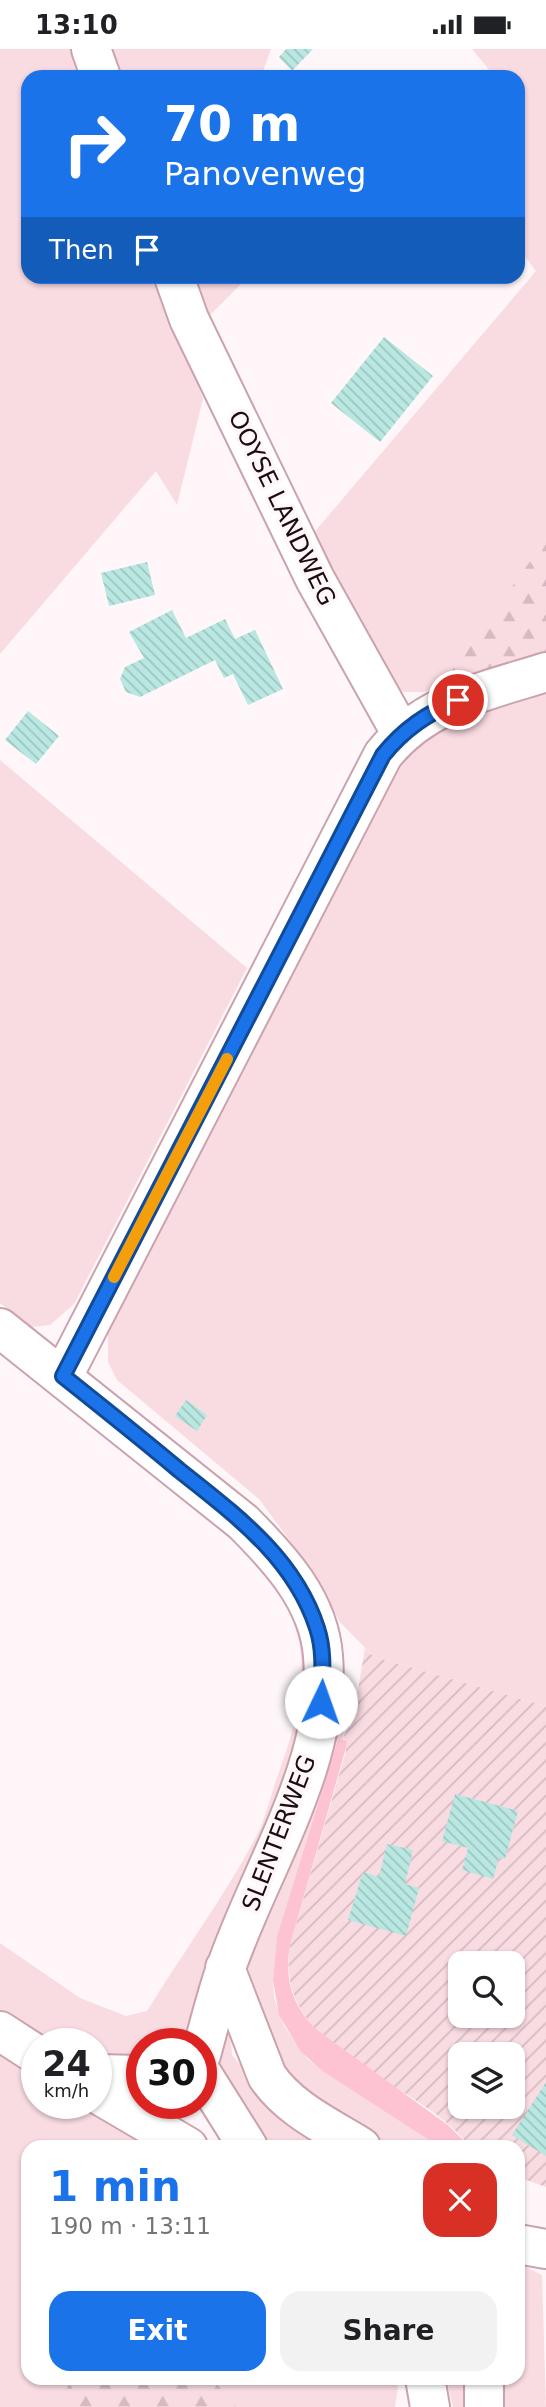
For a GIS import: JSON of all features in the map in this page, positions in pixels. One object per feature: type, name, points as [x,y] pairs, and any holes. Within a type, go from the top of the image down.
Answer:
[{"type":"street","points":[[91,49],[98,70]]},
{"type":"street","name":"OOYSE LANDWEG","points":[[176,284],[189,319],[315,579],[401,733]]},
{"type":"street","points":[[63,1376],[383,755],[401,733],[427,715],[458,700],[546,672]]},
{"type":"street","name":"SLENTERWEG","points":[[0,1328],[243,1522],[268,1547],[304,1595],[317,1628],[323,1656],[320,1724],[300,1785],[225,1968],[208,2028]]},
{"type":"street","points":[[225,1968],[267,2076],[276,2089],[296,2106],[350,2140]]},
{"type":"street","points":[[0,2031],[21,2045]]},
{"type":"street","points":[[217,2098],[244,2140]]},
{"type":"street","points":[[112,2102],[176,2140]]},
{"type":"street","points":[[525,2245],[546,2249]]},
{"type":"street","points":[[426,2385],[430,2407]]},
{"type":"street","points":[[484,2385],[484,2407]]},
{"type":"green space","points":[[0,49],[79,49],[86,70],[21,70],[21,284],[162,284],[203,399],[177,505],[156,471],[0,654]]},
{"type":"green space","points":[[98,49],[271,49],[264,70],[106,70]]},
{"type":"green space","points":[[472,49],[546,49],[546,539],[440,687],[424,692],[404,692],[382,679],[306,542],[536,271],[525,256],[525,70],[489,70]]},
{"type":"green space","points":[[189,284],[241,284],[203,322]]},
{"type":"green space","points":[[546,539],[546,651],[440,687]]},
{"type":"green space","points":[[546,692],[546,1706],[374,1657],[339,1621],[316,1576],[259,1499],[117,1380],[108,1362],[108,1329],[386,777],[419,742],[451,725]]},
{"type":"green space","points":[[0,760],[247,968],[74,1304],[50,1325],[32,1327],[0,1303]]},
{"type":"green space","points":[[176,1491],[253,1549],[303,1624],[310,1709],[195,2028],[126,2028],[126,2065],[112,2063],[112,2028],[21,2028],[21,2030],[0,2018],[0,1943],[80,1998],[126,2016],[147,2011],[245,1857],[266,1813],[292,1731],[298,1710],[302,1666],[294,1623],[284,1601],[262,1569],[235,1541]]},
{"type":"green space","points":[[365,1648],[374,1657],[546,1706],[546,2187],[525,2180],[525,2140],[463,2140],[446,2122],[353,2061],[325,2039],[303,2013],[290,1982],[290,1945],[346,1751],[346,1739],[343,1739],[358,1690]]},
{"type":"green space","points":[[344,1730],[343,1739],[338,1739],[277,1936],[274,1998],[284,2026],[307,2059],[429,2140],[370,2140],[283,2072],[248,1976],[249,1955],[331,1735]]},
{"type":"green space","points":[[228,2007],[232,2055],[272,2104],[326,2140],[261,2140],[250,2129],[219,2066]]},
{"type":"green space","points":[[0,2040],[21,2054],[21,2119],[112,2119],[112,2112],[161,2140],[21,2140],[21,2385],[397,2385],[395,2407],[0,2407]]},
{"type":"green space","points":[[525,2266],[542,2275],[546,2407],[453,2407],[448,2385],[525,2385]]},
{"type":"green space","points":[[69,2385],[218,2385],[236,2407],[58,2407]]},
{"type":"shaded area","points":[[338,1739],[346,1740],[290,1945],[289,1981],[301,2011],[317,2030],[449,2126],[463,2140],[429,2140],[324,2072],[301,2052],[279,2015],[273,1980],[277,1936]]},
{"type":"building","points":[[286,49],[313,49],[293,70],[279,57]]},
{"type":"building","points":[[384,337],[433,376],[380,442],[331,403]]},
{"type":"building","points":[[147,562],[155,595],[109,606],[101,573]]},
{"type":"building","points":[[172,610],[186,638],[225,619],[235,639],[255,630],[283,689],[248,705],[233,674],[224,678],[215,660],[140,697],[126,692],[120,679],[125,667],[144,658],[129,632]]},
{"type":"building","points":[[28,711],[59,736],[36,764],[5,740]]},
{"type":"building","points":[[186,1400],[207,1415],[197,1431],[175,1416]]},
{"type":"building","points":[[455,1794],[518,1811],[505,1859],[499,1857],[493,1879],[462,1870],[468,1848],[442,1841]]},
{"type":"building","points":[[387,1844],[413,1850],[405,1884],[419,1888],[406,1936],[348,1920],[363,1872],[379,1877]]},
{"type":"building","points":[[546,2082],[546,2156],[525,2143],[525,2140],[512,2135],[522,2119],[525,2119],[525,2115]]},
{"type":"slow traffic","points":[[114,1277],[227,1059]]},
{"type":"route","points":[[321,1702],[323,1656],[317,1628],[304,1595],[277,1555],[243,1522],[63,1376],[383,755],[401,733],[427,715],[458,700]]}]
